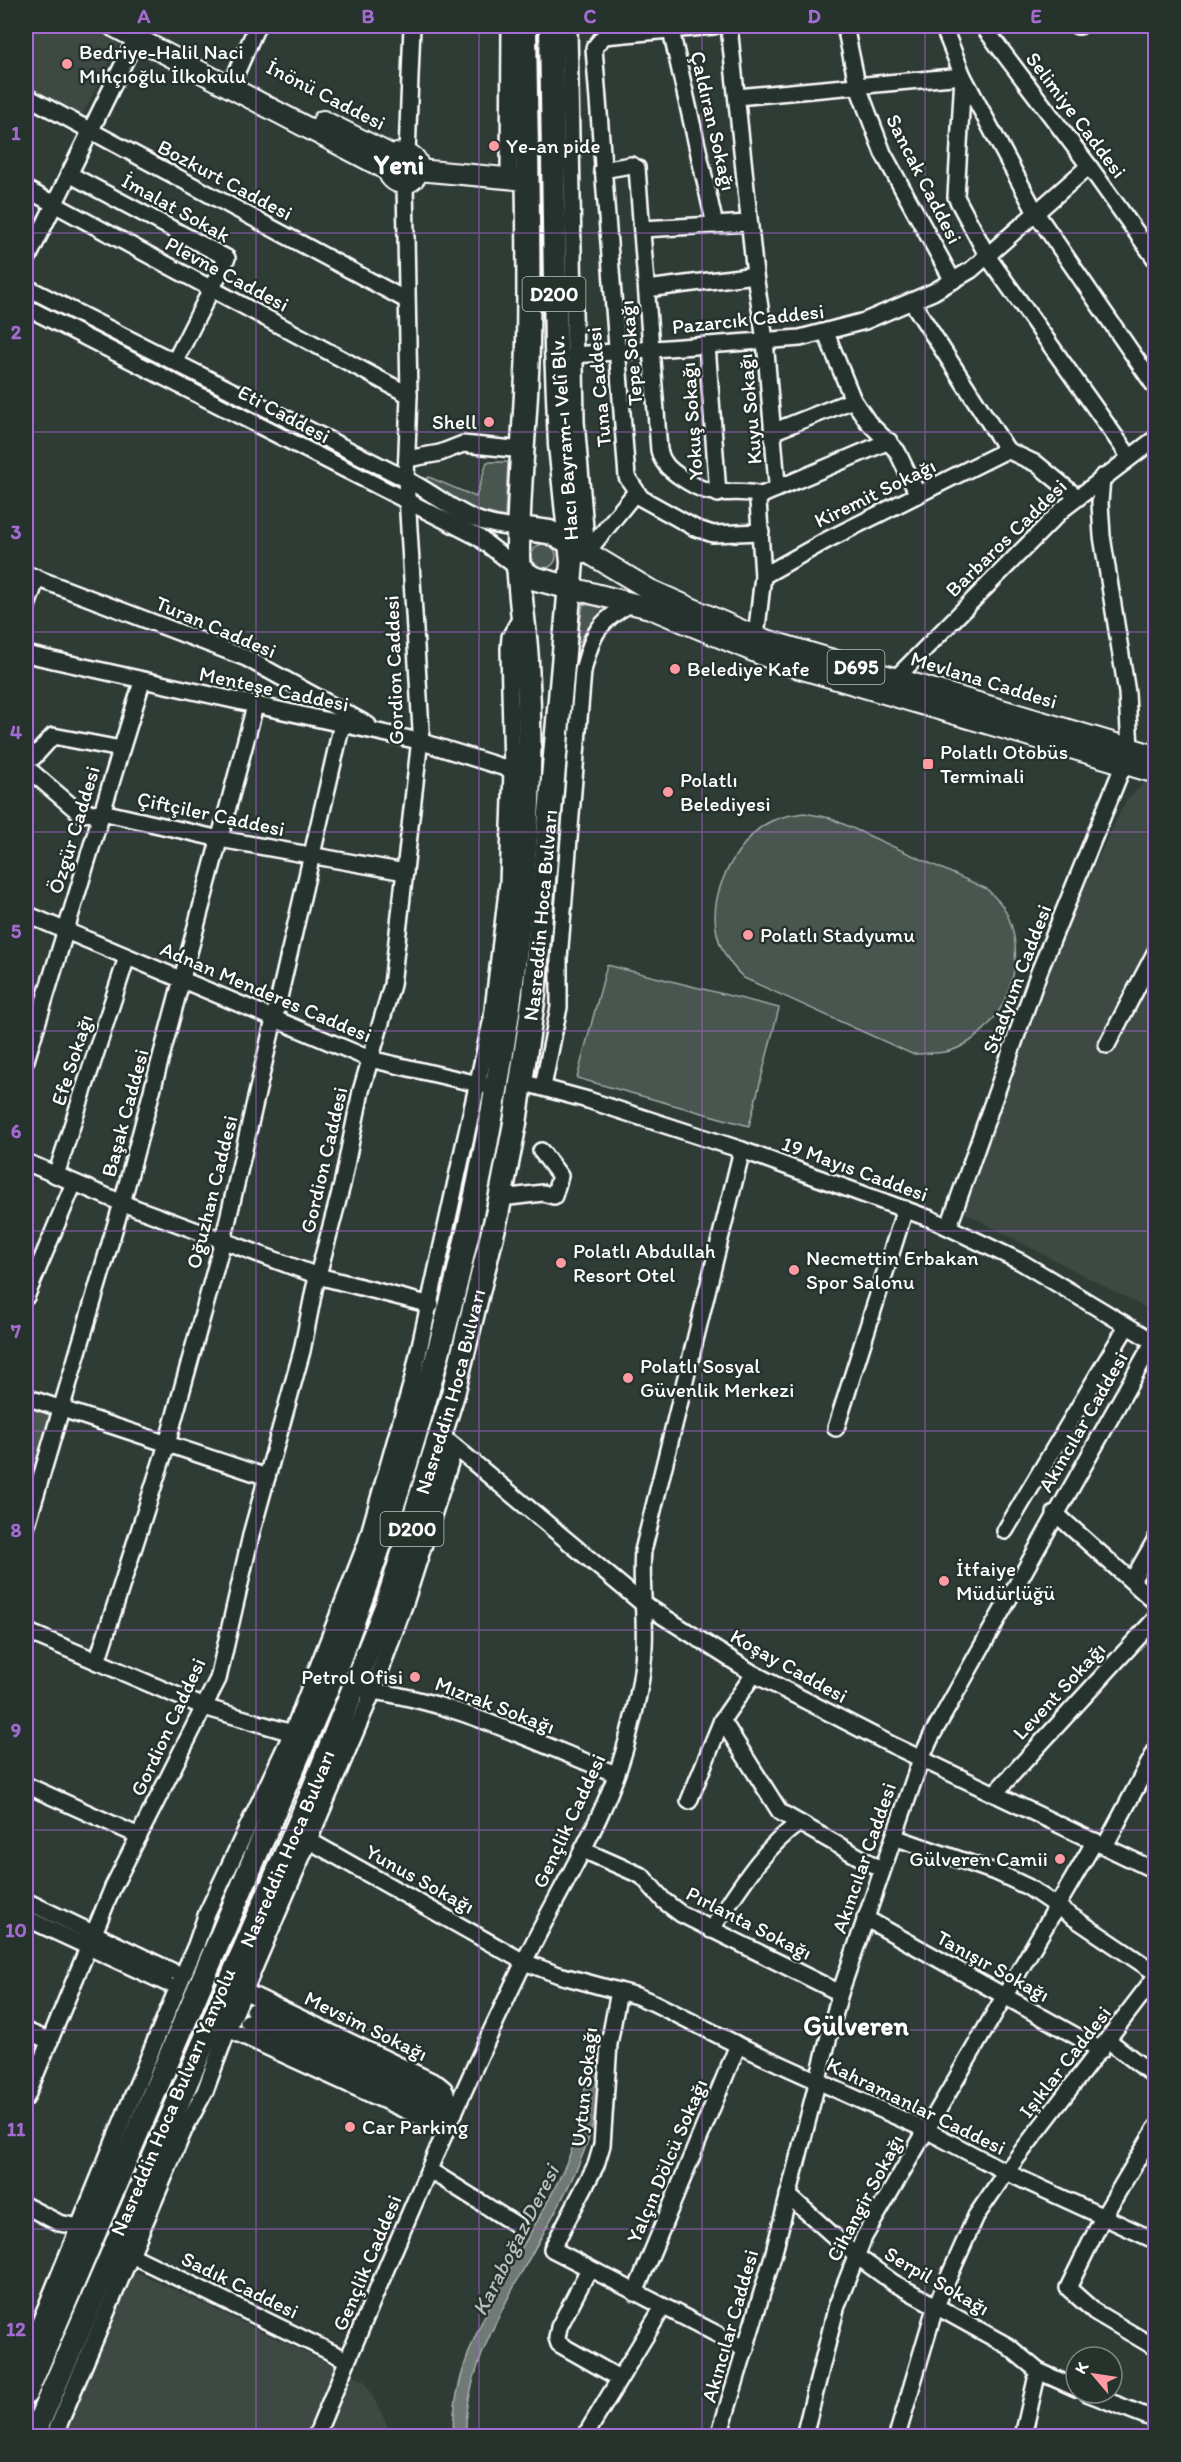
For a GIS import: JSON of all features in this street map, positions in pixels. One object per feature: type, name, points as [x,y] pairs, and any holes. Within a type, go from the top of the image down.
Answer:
[{"type":"highway","name":"Hacı Bayram-ı Velî Blv.","points":[[518,549],[528,348],[518,179],[525,26]]},
{"type":"highway","name":"Hacı Bayram-ı Velî Blv.","points":[[551,26],[560,65],[555,310],[577,552]]},
{"type":"highway","points":[[570,588],[533,578],[518,549],[549,532],[577,552]]},
{"type":"highway","name":"Nasreddin Hoca Bulvarı","points":[[26,2393],[309,1737],[375,1564],[410,1458],[473,1206],[487,1086],[517,934],[527,824],[530,730],[518,549]]},
{"type":"highway","name":"Nasreddin Hoca Bulvarı","points":[[33,2436],[123,2251],[364,1690],[387,1604],[448,1441],[501,1198],[532,1084],[557,861],[570,588],[577,552]]},
{"type":"main road","name":"İnönü Caddesi","points":[[113,26],[140,29],[232,81],[402,166],[518,179]]},
{"type":"main road","name":"Mevlana Caddesi","points":[[577,552],[650,590],[756,637],[895,678],[1128,756],[1155,773]]},
{"type":"main road","name":"Mevlana Caddesi","points":[[570,588],[657,611],[782,663],[1128,756],[1155,756]]},
{"type":"street","points":[[232,81],[257,26]]},
{"type":"street","name":"Gordion Caddesi","points":[[27,2089],[50,2041],[113,1887],[218,1679],[267,1477],[302,1351],[370,1059],[392,985],[420,741],[406,479],[409,395],[402,166],[412,26]]},
{"type":"street","points":[[510,26],[518,179]]},
{"type":"street","points":[[569,26],[560,65],[574,355],[569,451]]},
{"type":"street","points":[[671,27],[714,26]]},
{"type":"street","name":"Kuyu Sokağı","points":[[729,26],[754,275],[765,340],[772,432],[769,492],[758,501],[763,576],[756,637]]},
{"type":"street","name":"Sancak Caddesi","points":[[845,26],[857,84],[883,153],[953,281]]},
{"type":"street","points":[[943,26],[963,76],[1036,213],[1155,388]]},
{"type":"street","name":"Selimiye Caddesi","points":[[983,26],[1089,166],[1155,260]]},
{"type":"street","name":"Tuna Caddesi","points":[[635,493],[627,477],[593,53],[595,44],[604,36],[671,27]]},
{"type":"street","name":"Çaldıran Sokağı","points":[[671,27],[715,225]]},
{"type":"street","points":[[26,262],[31,239],[55,204],[140,29]]},
{"type":"street","points":[[737,97],[857,84],[963,76]]},
{"type":"street","points":[[963,76],[956,196],[988,257],[1130,456]]},
{"type":"street","name":"Bozkurt Caddesi","points":[[26,96],[406,300]]},
{"type":"street","name":"Tepe Sokağı","points":[[602,170],[631,165],[637,168],[661,456],[668,468],[703,491],[718,494],[769,492],[792,485],[890,441]]},
{"type":"street","name":"Pazarcık Caddesi","points":[[574,355],[652,350],[826,333],[912,302],[953,281],[988,257],[1089,166]]},
{"type":"street","name":"İmalat Sokak","points":[[69,174],[227,258],[175,361]]},
{"type":"street","name":"Plevne Caddesi","points":[[26,189],[211,291],[409,395]]},
{"type":"street","points":[[642,229],[749,223]]},
{"type":"street","points":[[647,290],[754,275]]},
{"type":"street","name":"Eti Caddesi","points":[[26,286],[406,479],[479,522],[518,549]]},
{"type":"street","points":[[912,302],[1007,450],[1037,464],[1077,497]]},
{"type":"street","name":"Eti Caddesi","points":[[26,307],[478,537],[518,549]]},
{"type":"street","points":[[826,333],[853,400],[868,422],[890,441],[904,463],[918,495]]},
{"type":"street","name":"Yokuş Sokağı","points":[[707,345],[718,494]]},
{"type":"street","points":[[772,432],[853,400]]},
{"type":"street","name":"Barbaros Caddesi","points":[[895,678],[1077,497],[1155,438]]},
{"type":"street","points":[[407,459],[440,453],[463,444],[523,450]]},
{"type":"street","name":"Kiremit Sokağı","points":[[763,576],[827,540],[1007,450]]},
{"type":"street","points":[[1102,477],[1100,503],[1102,536],[1127,693],[1128,756]]},
{"type":"street","points":[[577,552],[635,493],[704,532],[713,534],[761,532]]},
{"type":"street","points":[[26,609],[31,576]]},
{"type":"street","name":"Turan Caddesi","points":[[31,576],[246,657],[384,733]]},
{"type":"street","points":[[557,861],[583,671],[595,632],[605,620],[632,603]]},
{"type":"street","points":[[26,2356],[207,1913],[292,1734],[366,1545],[412,1382],[487,1086],[492,1018],[508,883],[512,771],[509,649],[510,637],[523,614]]},
{"type":"street","name":"Menteşe Caddesi","points":[[26,654],[142,682],[420,741],[512,771]]},
{"type":"street","name":"Özgür Caddesi","points":[[26,1060],[142,682]]},
{"type":"street","name":"Başak Caddesi","points":[[26,1528],[122,1203],[255,706]]},
{"type":"street","name":"Oğuzhan Caddesi","points":[[97,1662],[167,1444],[224,1241],[342,724]]},
{"type":"street","points":[[26,753],[34,757],[53,736],[121,749]]},
{"type":"street","name":"Stadyum Caddesi","points":[[949,1226],[1039,972],[1128,756]]},
{"type":"street","name":"Çiftçiler Caddesi","points":[[26,767],[81,814],[102,812],[220,839],[405,872]]},
{"type":"street","name":"Adnan Menderes Caddesi","points":[[26,914],[370,1059],[487,1086]]},
{"type":"street","points":[[1107,1045],[1155,951]]},
{"type":"street","name":"Efe Sokağı","points":[[56,1175],[127,957]]},
{"type":"street","name":"19 Mayıs Caddesi","points":[[532,1084],[742,1150],[949,1226],[1021,1262],[1155,1341]]},
{"type":"street","name":"Gençlik Caddesi","points":[[316,2436],[454,2113],[524,1962],[583,1850],[616,1774],[626,1744],[640,1680],[644,1649],[641,1572],[650,1520],[742,1150]]},
{"type":"street","points":[[501,1198],[543,1193],[554,1196],[560,1176],[541,1151]]},
{"type":"street","points":[[26,1162],[122,1203],[318,1276],[431,1305]]},
{"type":"street","points":[[26,1297],[74,1183]]},
{"type":"street","points":[[836,1428],[905,1209]]},
{"type":"street","points":[[1005,1532],[1127,1326]]},
{"type":"street","name":"Akıncılar Caddesi","points":[[719,2436],[746,2349],[840,1993],[921,1760],[931,1737],[1055,1513],[1155,1341]]},
{"type":"street","points":[[26,1396],[62,1410],[267,1477]]},
{"type":"street","name":"Koşay Caddesi","points":[[448,1441],[642,1603],[753,1674],[921,1760],[1155,1871]]},
{"type":"street","points":[[1055,1513],[1155,1603]]},
{"type":"street","points":[[1132,1581],[1155,1539]]},
{"type":"street","name":"Levent Sokağı","points":[[994,1794],[1155,1618]]},
{"type":"street","points":[[26,1631],[204,1707],[292,1734]]},
{"type":"street","points":[[689,1801],[722,1720],[753,1674]]},
{"type":"street","name":"Mızrak Sokağı","points":[[364,1690],[426,1701],[616,1774]]},
{"type":"street","points":[[722,1720],[775,1807],[882,1870]]},
{"type":"street","name":"Cihangir Sokağı","points":[[804,2436],[837,2305],[855,2255],[880,2208],[1006,1998],[1058,1906],[1100,1844],[1155,1750]]},
{"type":"street","points":[[26,1785],[139,1836]]},
{"type":"street","points":[[711,1930],[762,1854],[778,1837],[799,1823]]},
{"type":"street","name":"Yunus Sokağı","points":[[302,1837],[524,1962]]},
{"type":"street","name":"Nasreddin Hoca Bulvarı Yanyolu","points":[[54,2436],[123,2251],[205,2091],[302,1837]]},
{"type":"street","points":[[894,1837],[998,1873],[1028,1887],[1155,1975]]},
{"type":"street","name":"Pırlanta Sokağı","points":[[583,1850],[642,1875],[671,1908],[840,1993]]},
{"type":"street","points":[[26,1901],[92,1940],[169,1977]]},
{"type":"street","points":[[26,1918],[92,1940]]},
{"type":"street","name":"Tanışır Sokağı","points":[[865,1918],[1006,1998],[1105,2045],[1155,2077]]},
{"type":"street","name":"Kahramanlar Caddesi","points":[[524,1962],[560,1976],[619,1990],[654,2003],[738,2045],[926,2130],[1006,2172],[1155,2241]]},
{"type":"street","name":"Işıklar Caddesi","points":[[897,2436],[935,2308],[966,2234],[1006,2172],[1105,2045],[1155,1975]]},
{"type":"street","name":"Uytun Sokağı","points":[[589,2270],[552,2248],[596,2165],[602,2145],[609,2044],[619,1990]]},
{"type":"street","name":"Mevsim Sokağı","points":[[244,1991],[438,2084],[444,2090],[454,2113]]},
{"type":"street","name":"Mevsim Sokağı","points":[[251,2016],[435,2096],[454,2113]]},
{"type":"street","points":[[228,2029],[418,2116],[437,2118],[454,2113]]},
{"type":"street","points":[[26,2031],[50,2041]]},
{"type":"street","name":"Yalçın Dölcü Sokağı","points":[[635,2293],[738,2045]]},
{"type":"street","points":[[1155,2128],[1103,2217],[1068,2288],[1095,2312],[1155,2348]]},
{"type":"street","points":[[429,2170],[518,2226]]},
{"type":"street","name":"Serpil Sokağı","points":[[788,2194],[855,2255],[935,2308],[1008,2346],[1038,2371],[1064,2383]]},
{"type":"street","points":[[26,2206],[59,2223],[80,2227]]},
{"type":"street","name":"Sadık Caddesi","points":[[123,2251],[347,2360]]},
{"type":"street","points":[[619,2378],[558,2344],[559,2327],[589,2270],[746,2349]]},
{"type":"street","points":[[585,2436],[663,2307]]},
{"type":"street","points":[[1023,2436],[1038,2371]]},
{"type":"street","points":[[1117,2405],[1155,2420]]},
{"type":"shaded area","name":"Bedriye-Halil Naci Mıhçıoğlu İlkokulu","points":[[26,26],[91,26],[121,40],[82,116],[26,87]]},
{"type":"shaded area","points":[[487,462],[508,462],[505,517],[475,510],[424,481],[429,477],[476,497]]},
{"type":"shaded area","points":[[544,544],[553,547],[556,556],[553,565],[544,568],[535,565],[532,556],[535,547]]},
{"type":"shaded area","points":[[583,604],[610,608],[587,629],[576,648]]},
{"type":"shaded area","points":[[1150,777],[1155,779],[1155,1313],[963,1212],[1059,940],[1125,802]]},
{"type":"shaded area","name":"Polatlı Stadyumu","points":[[804,813],[830,818],[987,889],[1001,904],[1012,928],[1015,967],[1002,1005],[992,1021],[978,1035],[950,1051],[912,1054],[744,978],[731,964],[722,949],[715,917],[721,884],[728,868],[738,852],[760,828],[779,818]]},
{"type":"shaded area","points":[[607,965],[779,1008],[749,1126],[577,1078]]},
{"type":"shaded area","points":[[26,1403],[56,1413],[33,1488],[26,1486]]},
{"type":"shaded area","points":[[588,2056],[601,2056],[595,2113],[590,2135],[571,2180],[494,2327],[479,2364],[469,2400],[466,2436],[453,2436],[456,2399],[465,2362],[479,2327],[552,2193],[573,2146],[582,2108]]},
{"type":"shaded area","points":[[135,2271],[365,2381],[393,2436],[63,2436]]},
{"type":"tunnel","points":[[192,1980],[254,2011]]},
{"type":"place","name":"Bedriye-Halil Naci Mıhçıoğlu İlkokulu","points":[[67,64]]},
{"type":"place","name":"Ye-an pide","points":[[494,146]]},
{"type":"place","name":"Shell","points":[[489,422]]},
{"type":"place","name":"Belediye Kafe","points":[[675,669]]},
{"type":"place","name":"Polatlı Otobüs Terminali","points":[[928,764]]},
{"type":"place","name":"Polatlı Belediyesi","points":[[668,792]]},
{"type":"place","name":"Polatlı Stadyumu","points":[[748,935]]},
{"type":"place","name":"Polatlı Abdullah Resort Otel","points":[[561,1263]]},
{"type":"place","name":"Necmettin Erbakan Spor Salonu","points":[[794,1270]]},
{"type":"place","name":"Polatlı Sosyal Güvenlik Merkezi","points":[[628,1378]]},
{"type":"place","name":"İtfaiye Müdürlüğü","points":[[944,1581]]},
{"type":"place","name":"Petrol Ofisi","points":[[415,1677]]},
{"type":"place","name":"Gülveren Camii","points":[[1060,1859]]},
{"type":"place","name":"Car Parking","points":[[350,2127]]},
{"type":"district","name":"Yeni","points":[[399,165]]},
{"type":"district","name":"Gülveren","points":[[856,2026]]},
{"type":"water label","name":"Karaboğaz Deresi","points":[[515,2240]]}]
